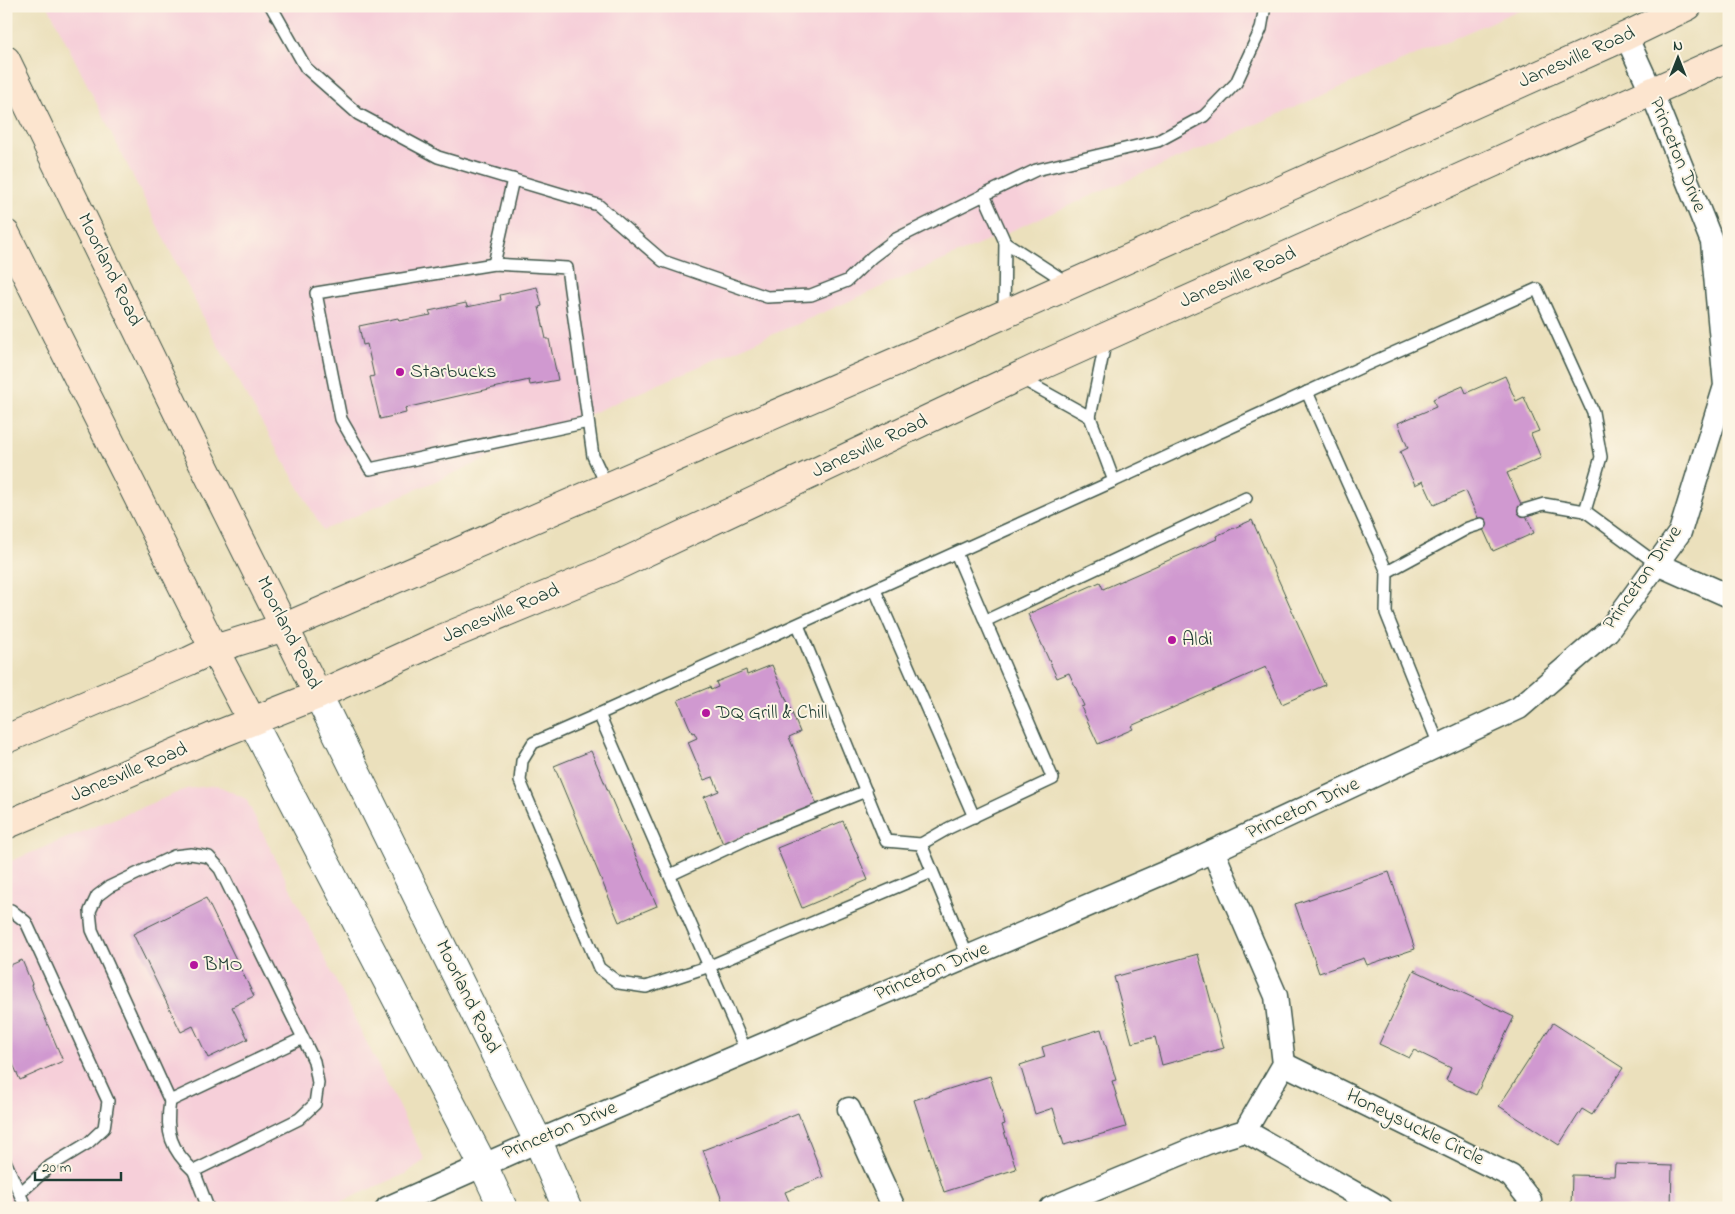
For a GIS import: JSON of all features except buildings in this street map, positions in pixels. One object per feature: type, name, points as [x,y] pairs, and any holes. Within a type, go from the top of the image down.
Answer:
[{"type":"main road","name":"Janesville Road","points":[[6,739],[214,649],[285,626],[1004,314],[1626,36],[1688,6]]},
{"type":"main road","name":"Janesville Road","points":[[6,825],[318,695],[441,639],[610,569],[1018,377],[1729,57]]},
{"type":"main road","name":"Moorland Road","points":[[6,60],[318,695]]},
{"type":"main road","points":[[6,234],[252,721]]},
{"type":"street","name":"Princeton Drive","points":[[387,1208],[538,1140],[1213,851],[1519,708],[1608,631],[1680,532],[1725,386],[1712,242],[1652,93],[1626,36]]},
{"type":"street","points":[[1657,564],[1729,596]]},
{"type":"street","name":"Moorland Road","points":[[318,695],[538,1140],[567,1208]]},
{"type":"street","points":[[252,721],[503,1208]]},
{"type":"street","points":[[1051,1208],[1212,1141],[1245,1131],[1284,1064],[1276,996],[1213,851]]},
{"type":"street","name":"Honeysuckle Circle","points":[[1284,1064],[1511,1176],[1530,1200],[1527,1208]]},
{"type":"street","points":[[849,1109],[894,1208]]},
{"type":"street","points":[[1245,1131],[1381,1208]]},
{"type":"lane","points":[[272,6],[306,68],[358,114],[438,157],[598,205],[663,261],[767,297],[811,295],[847,281],[872,257],[896,239],[1036,170],[1158,141],[1204,116],[1236,83],[1261,29],[1265,6]]},
{"type":"lane","points":[[494,264],[513,179]]},
{"type":"lane","points":[[984,195],[1005,242],[1004,314]]},
{"type":"lane","points":[[1005,242],[1069,284]]},
{"type":"lane","points":[[588,422],[370,469],[341,419],[316,294],[494,264],[568,268],[588,422],[592,456],[607,486]]},
{"type":"lane","points":[[932,872],[710,966],[646,986],[619,983],[599,968],[520,780],[522,761],[533,744],[1537,289],[1593,412],[1601,457],[1586,510]]},
{"type":"lane","points":[[1106,337],[1090,417],[1114,481]]},
{"type":"lane","points":[[1018,377],[1090,417]]},
{"type":"lane","points":[[1307,392],[1387,572],[1386,613],[1439,745]]},
{"type":"lane","points":[[985,621],[1246,498]]},
{"type":"lane","points":[[1524,510],[1544,504],[1586,510],[1657,564]]},
{"type":"lane","points":[[1387,572],[1468,528],[1481,524]]},
{"type":"lane","points":[[798,625],[886,841],[921,844],[950,828],[1053,779],[956,553]]},
{"type":"lane","points":[[875,590],[974,817]]},
{"type":"lane","points":[[599,714],[746,1051]]},
{"type":"lane","points":[[670,875],[758,834],[866,791]]},
{"type":"lane","points":[[921,844],[968,957]]},
{"type":"lane","points":[[194,1171],[299,1119],[315,1104],[318,1083],[314,1061],[220,869],[209,857],[192,854],[174,856],[117,883],[97,896],[90,911],[92,930],[170,1101],[167,1118],[172,1142],[181,1159],[194,1171],[208,1208]]},
{"type":"lane","points":[[6,911],[11,910],[26,922],[108,1101],[104,1128],[88,1143],[50,1166],[20,1193]]},
{"type":"lane","points":[[170,1101],[303,1038]]},
{"type":"lane","points":[[6,1163],[26,1208]]},
{"type":"shaded area","points":[[48,6],[1528,6],[323,530],[212,335]]},
{"type":"shaded area","points":[[217,785],[246,799],[425,1160],[405,1174],[327,1208],[6,1208],[6,863],[186,789]]},
{"type":"place","name":"Starbucks","points":[[400,372]]},
{"type":"place","name":"Aldi","points":[[1172,640]]},
{"type":"place","name":"DQ Grill & Chill","points":[[706,713]]},
{"type":"place","name":"BMO","points":[[194,965]]}]
